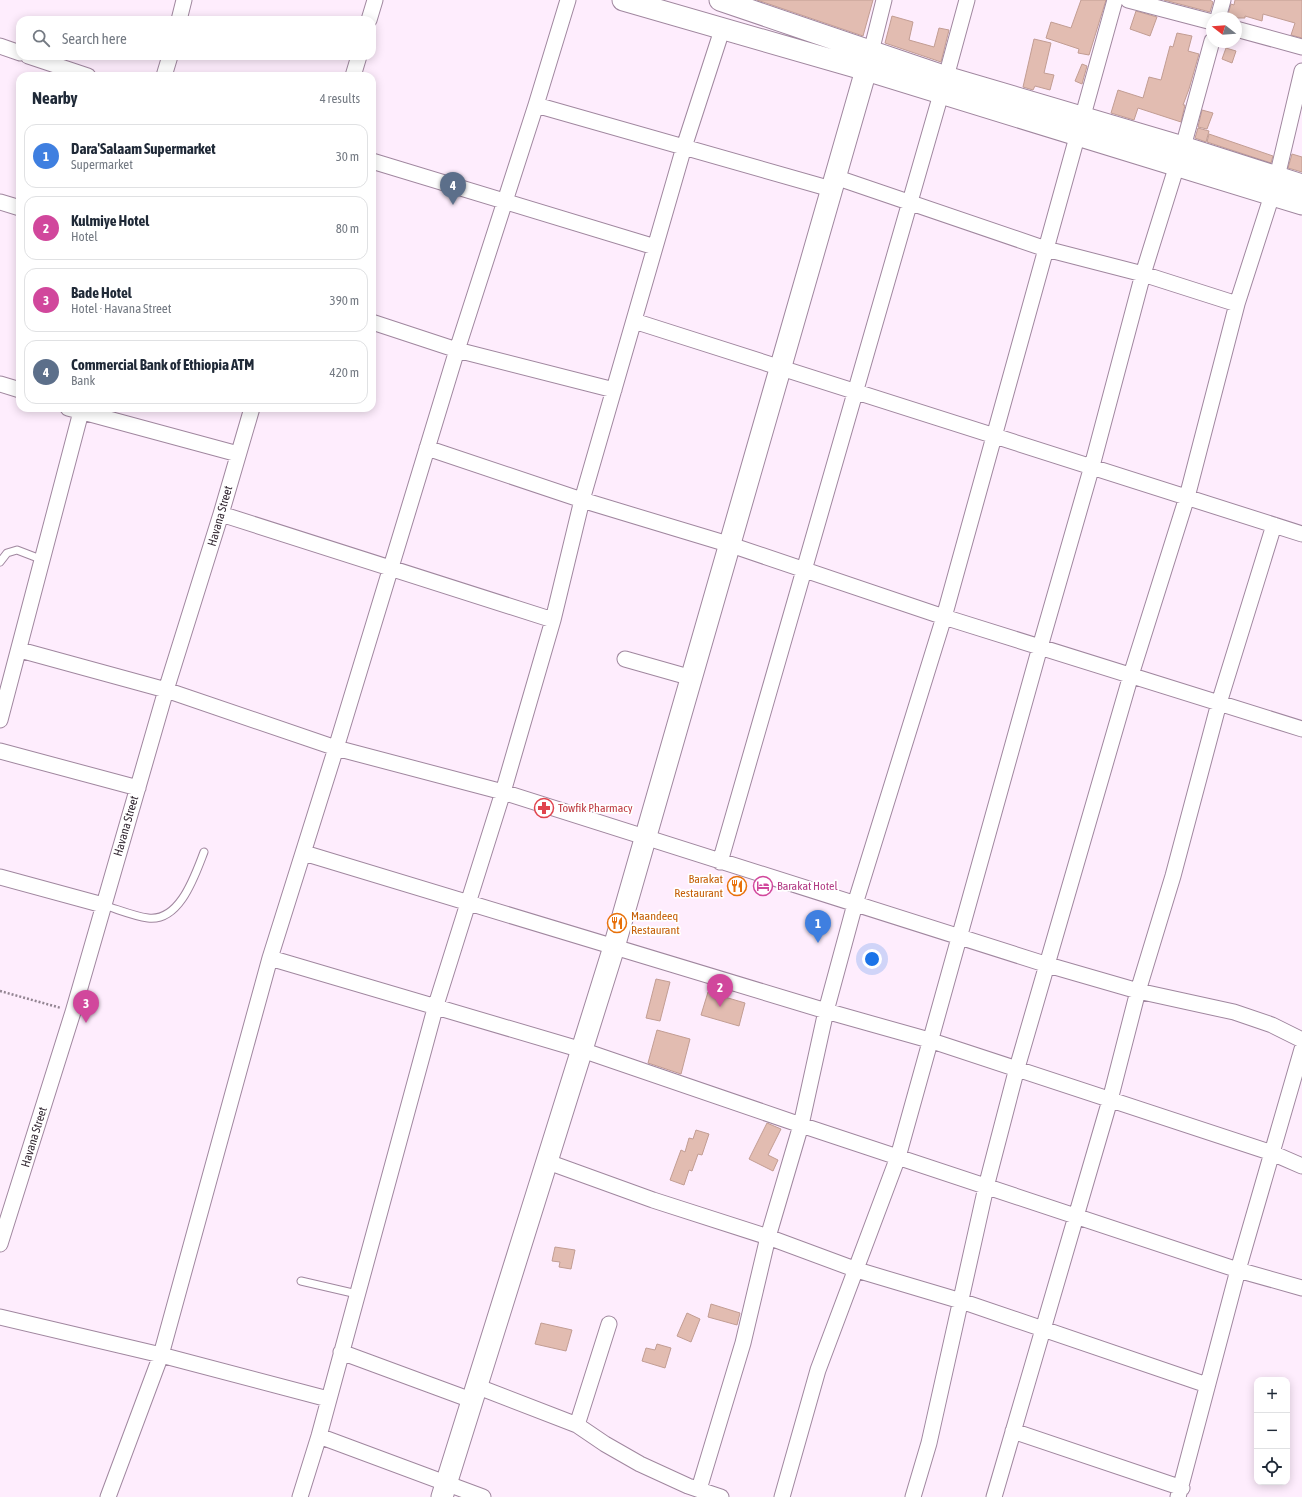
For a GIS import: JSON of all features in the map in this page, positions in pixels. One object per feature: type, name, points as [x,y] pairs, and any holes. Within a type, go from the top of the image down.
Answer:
[{"type":"street","points":[[180,16],[184,0]]},
{"type":"street","points":[[370,16],[375,0]]},
{"type":"street","points":[[108,1497],[161,1354],[270,958],[304,853],[457,350],[536,105],[568,0]]},
{"type":"street","points":[[624,0],[722,30],[868,61]]},
{"type":"street","points":[[444,1490],[548,1162],[614,947],[731,545],[780,366],[868,61],[884,0]]},
{"type":"street","points":[[720,862],[944,86],[967,0]]},
{"type":"street","points":[[689,1491],[744,1343],[768,1237],[801,1125],[826,1011],[855,904],[944,617],[1115,0]]},
{"type":"street","points":[[1128,0],[1206,20]]},
{"type":"street","points":[[1220,12],[1223,0]]},
{"type":"street","points":[[300,1497],[319,1436],[436,1005],[503,792],[553,620],[582,500],[684,146],[730,2],[868,61],[944,86],[1081,126],[1275,186],[1302,204]]},
{"type":"street","points":[[1242,31],[1302,47]]},
{"type":"street","points":[[0,46],[16,52]]},
{"type":"street","points":[[782,1497],[818,1370],[857,1270],[898,1157],[929,1040],[1092,466],[1143,274],[1180,156],[1210,48]]},
{"type":"street","points":[[40,60],[76,72]]},
{"type":"street","points":[[165,72],[169,60]]},
{"type":"street","points":[[354,72],[358,60]]},
{"type":"street","points":[[913,1497],[929,1443],[986,1187],[1018,1068],[1130,674],[1187,496],[1237,304],[1275,186],[1302,71]]},
{"type":"street","points":[[536,105],[684,146],[833,183],[910,204],[1046,249],[1143,274],[1237,304]]},
{"type":"street","points":[[376,162],[656,247]]},
{"type":"street","points":[[1275,186],[1302,185]]},
{"type":"street","points":[[0,202],[16,207]]},
{"type":"street","points":[[634,321],[994,434],[1302,534]]},
{"type":"street","points":[[376,323],[457,350],[614,390]]},
{"type":"street","points":[[0,384],[16,389]]},
{"type":"street","points":[[0,720],[43,560],[77,412]]},
{"type":"street","points":[[84,412],[238,454]]},
{"type":"street","name":"Havana Street","points":[[0,1244],[73,1012],[166,690],[222,514],[251,412]]},
{"type":"street","points":[[427,448],[582,500],[731,545],[944,617],[1302,729]]},
{"type":"street","points":[[222,514],[553,620]]},
{"type":"street","points":[[994,1497],[1110,1100],[1138,991],[1173,876],[1219,703],[1274,525]]},
{"type":"street","points":[[20,650],[166,690],[336,748],[503,792],[1048,965],[1138,991],[1234,1012],[1272,1025],[1302,1040]]},
{"type":"street","points":[[625,659],[692,678]]},
{"type":"street","points":[[0,751],[138,788]]},
{"type":"street","points":[[304,853],[468,904],[826,1011],[929,1040],[1018,1068],[1272,1153],[1302,1166]]},
{"type":"street","points":[[0,877],[103,905]]},
{"type":"street","points":[[270,958],[436,1005],[582,1050],[986,1187],[1238,1270],[1302,1288]]},
{"type":"street","points":[[1013,1431],[1180,1492],[1238,1270],[1302,1049]]},
{"type":"street","points":[[548,1162],[653,1200],[768,1237],[857,1270],[961,1301],[1207,1385]]},
{"type":"street","points":[[0,1317],[161,1354],[328,1399]]},
{"type":"street","points":[[577,1425],[609,1324]]},
{"type":"street","points":[[341,1352],[577,1425],[605,1444],[689,1491],[722,1497]]},
{"type":"street","points":[[319,1436],[444,1490],[483,1497]]},
{"type":"lane","points":[[0,562],[8,553],[16,550],[43,560]]},
{"type":"lane","points":[[103,905],[149,918],[168,915],[187,892],[204,852]]},
{"type":"lane","points":[[301,1281],[357,1294]]},
{"type":"path","points":[[0,991],[73,1012]]},
{"type":"building","points":[[757,0],[873,0],[863,36]]},
{"type":"building","points":[[1081,0],[1106,0],[1089,55],[1078,53],[1079,49],[1046,38],[1051,22],[1071,28]]},
{"type":"building","points":[[1164,0],[1210,0],[1213,2],[1210,12]]},
{"type":"building","points":[[1235,0],[1302,0],[1302,38],[1291,35],[1295,23],[1263,14],[1262,21],[1245,16],[1245,18],[1242,18],[1242,12],[1229,12],[1231,4],[1234,5]]},
{"type":"building","points":[[1136,11],[1157,17],[1150,36],[1130,29]]},
{"type":"building","points":[[892,16],[913,22],[909,40],[934,47],[939,28],[949,30],[941,62],[885,43]]},
{"type":"building","points":[[1177,33],[1192,36],[1188,51],[1199,54],[1183,105],[1185,105],[1181,122],[1138,108],[1134,120],[1111,113],[1118,90],[1143,98],[1149,77],[1161,80],[1170,46],[1173,47]]},
{"type":"building","points":[[1034,39],[1051,43],[1044,73],[1054,75],[1050,90],[1035,86],[1033,90],[1023,87]]},
{"type":"building","points":[[1226,48],[1236,51],[1232,63],[1222,59]]},
{"type":"building","points":[[1082,64],[1087,66],[1082,84],[1075,81]]},
{"type":"building","points":[[1202,110],[1213,113],[1207,129],[1198,127]]},
{"type":"building","points":[[1198,128],[1209,131],[1206,142],[1195,138]]},
{"type":"building","points":[[1209,134],[1273,156],[1271,163],[1207,142]]},
{"type":"building","points":[[1292,154],[1302,157],[1302,172],[1288,168]]},
{"type":"building","points":[[656,979],[670,982],[660,1021],[646,1018]]},
{"type":"building","points":[[708,992],[745,1003],[739,1026],[701,1015]]},
{"type":"building","points":[[657,1030],[690,1039],[681,1074],[648,1063]]},
{"type":"building","points":[[767,1123],[781,1129],[768,1155],[778,1160],[773,1171],[749,1159]]},
{"type":"building","points":[[696,1130],[709,1134],[702,1155],[698,1154],[692,1171],[689,1170],[684,1185],[670,1180],[681,1150],[685,1152],[689,1138],[693,1139]]},
{"type":"building","points":[[555,1247],[575,1250],[571,1269],[559,1267],[560,1262],[552,1261]]},
{"type":"building","points":[[711,1304],[740,1313],[737,1325],[708,1317]]},
{"type":"building","points":[[687,1313],[700,1319],[691,1342],[677,1336]]},
{"type":"building","points":[[541,1323],[572,1330],[566,1351],[535,1344]]},
{"type":"building","points":[[657,1344],[671,1348],[665,1368],[642,1361],[646,1348],[655,1350]]},
{"type":"place","name":"Commercial Bank of Ethiopia ATM","points":[[453,205]]},
{"type":"place","name":"Towfik Pharmacy","points":[[544,808]]},
{"type":"place","name":"Barakat Restaurant","points":[[737,886]]},
{"type":"place","name":"Barakat Hotel","points":[[763,886]]},
{"type":"place","name":"Maandeeq Restaurant","points":[[617,923]]},
{"type":"place","name":"Dara'Salaam Supermarket","points":[[818,943]]},
{"type":"place","name":"Kulmiye Hotel","points":[[720,1007]]},
{"type":"place","name":"Bade Hotel","points":[[86,1023]]}]
